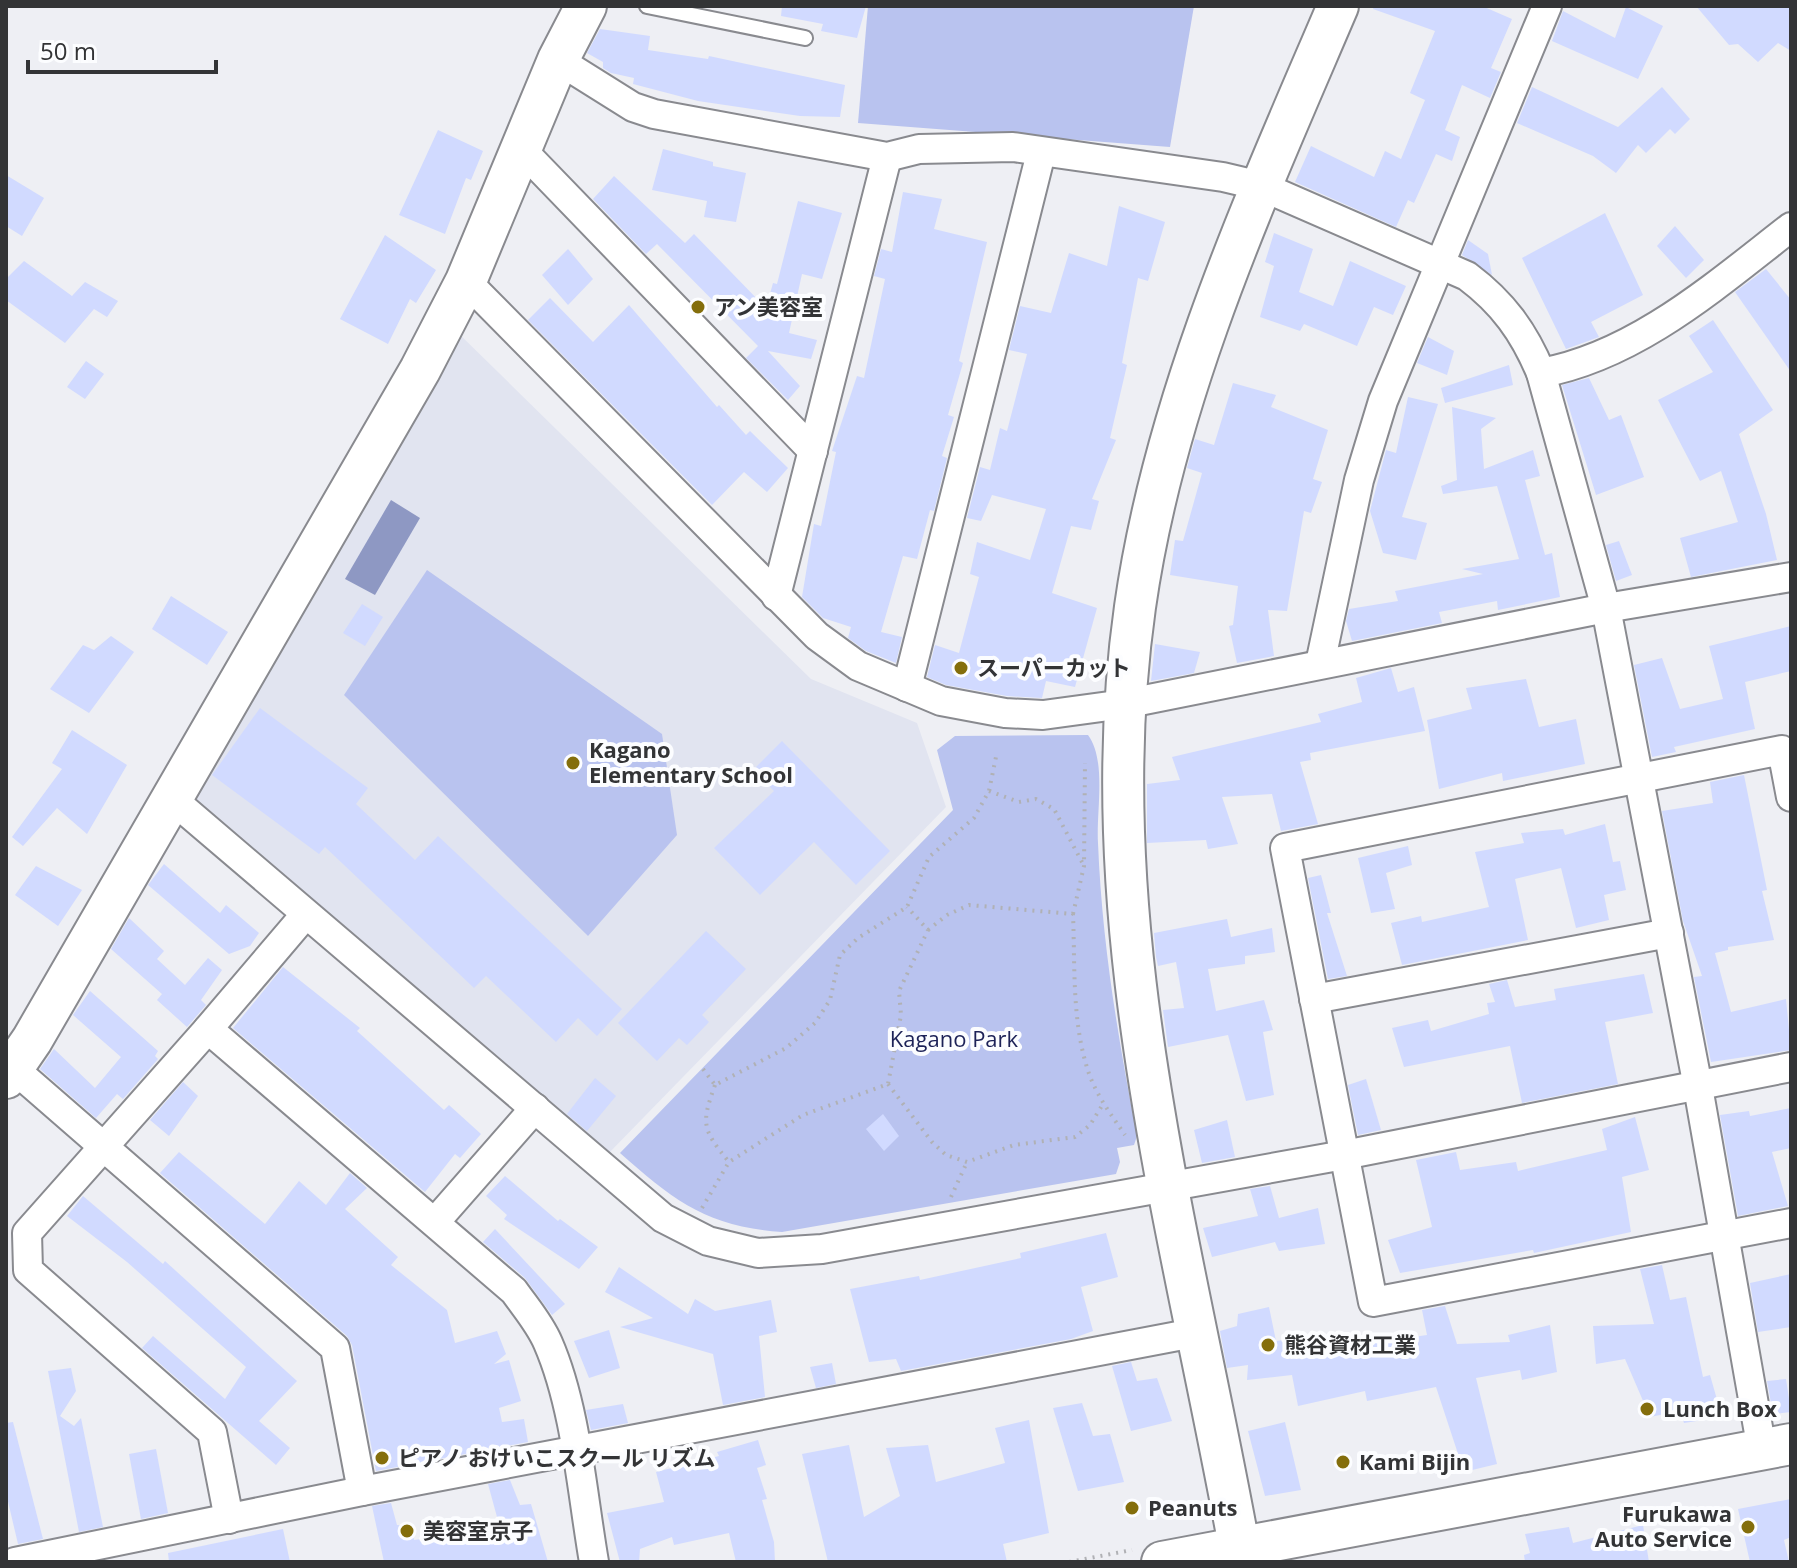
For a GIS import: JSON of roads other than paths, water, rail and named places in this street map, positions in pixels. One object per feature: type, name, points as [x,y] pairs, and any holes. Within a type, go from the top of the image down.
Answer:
[{"type":"street","points":[[362,1491],[335,1348],[104,1148],[9,1073],[374,450],[466,281],[558,60],[586,6]]},
{"type":"street","points":[[1241,1554],[1170,1187],[1128,941],[1123,845],[1124,704],[1135,606],[1168,450],[1211,314],[1261,186],[1338,6]]},
{"type":"street","points":[[1320,664],[1359,480],[1383,401],[1547,6]]},
{"type":"street","points":[[558,60],[633,107],[654,114],[887,157],[919,149],[1013,147],[1223,177],[1261,186],[1467,276],[1493,295],[1528,342],[1541,373],[1606,608],[1724,1235],[1776,1447],[1241,1554],[1162,1562]]},
{"type":"street","points":[[522,150],[813,451]]},
{"type":"street","points":[[907,687],[1041,153]]},
{"type":"street","points":[[776,596],[887,157]]},
{"type":"street","points":[[1541,373],[1572,368],[1663,322],[1791,227]]},
{"type":"street","points":[[466,281],[817,636],[858,666],[941,701],[1005,713],[1043,715],[1124,704],[1606,608],[1791,577]]},
{"type":"street","points":[[1791,797],[1782,750],[1285,848],[1373,1302],[1791,1223]]},
{"type":"street","points":[[172,799],[663,1218],[708,1241],[758,1253],[822,1249],[1170,1187],[1791,1067]]},
{"type":"street","points":[[229,1519],[212,1432],[28,1270],[27,1233],[305,915]]},
{"type":"street","points":[[1314,999],[1669,933]]},
{"type":"street","points":[[208,1029],[514,1291],[534,1318],[556,1366],[594,1562]]},
{"type":"street","points":[[435,1222],[535,1108]]},
{"type":"street","points":[[15,1562],[362,1491],[1199,1332]]},
{"type":"lane","points":[[647,6],[805,38]]},
{"type":"place","name":"アン美容室","points":[[698,307]]},
{"type":"place","name":"スーパーカット","points":[[961,668]]},
{"type":"place","name":"Kagano Elementary School","points":[[573,763]]},
{"type":"place","name":"熊谷資材工業","points":[[1268,1345]]},
{"type":"place","name":"Lunch Box","points":[[1647,1409]]},
{"type":"place","name":"ピアノ おけいこスクール リズム","points":[[382,1458]]},
{"type":"place","name":"Kami Bijin","points":[[1343,1462]]},
{"type":"place","name":"Peanuts","points":[[1132,1508]]},
{"type":"place","name":"Furukawa Auto Service","points":[[1748,1527]]},
{"type":"place","name":"美容室京子","points":[[407,1531]]},
{"type":"park label","name":"Kagano Park","points":[[954,1039]]}]
